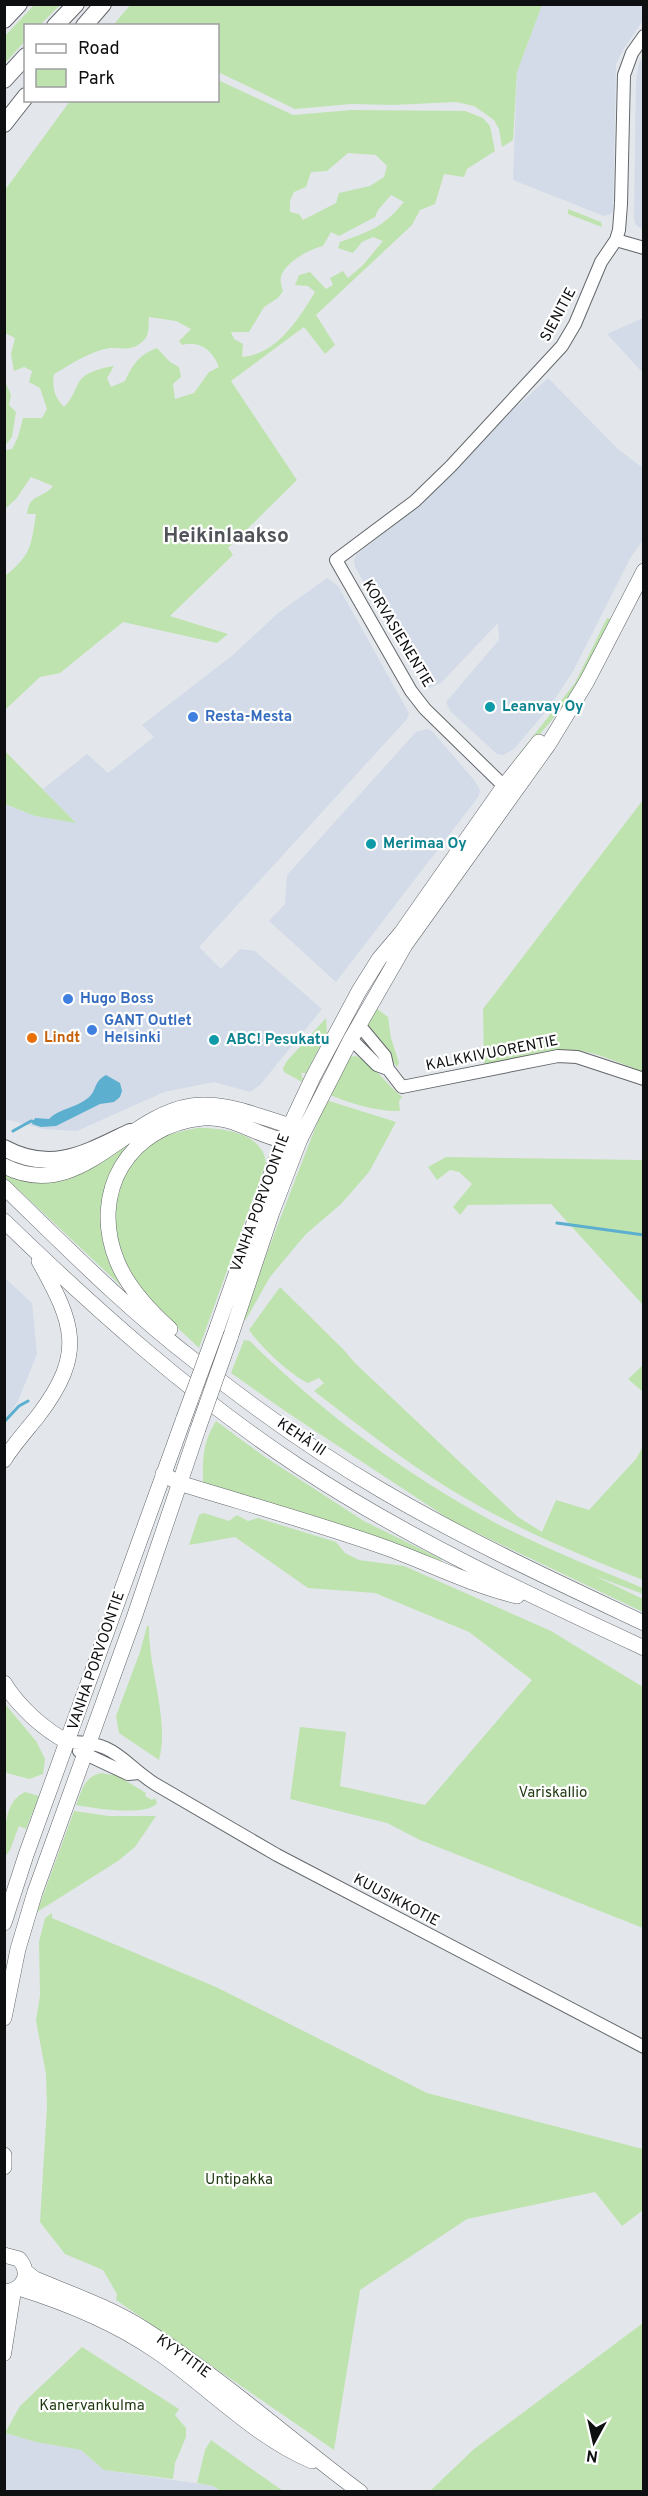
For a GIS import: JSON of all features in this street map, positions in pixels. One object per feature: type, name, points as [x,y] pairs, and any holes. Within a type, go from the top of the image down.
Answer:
[{"type":"highway","points":[[4,20],[19,4]]},
{"type":"highway","points":[[57,24],[76,4]]},
{"type":"highway","points":[[86,24],[103,4]]},
{"type":"highway","points":[[4,80],[24,58]]},
{"type":"highway","points":[[4,116],[24,96]]},
{"type":"highway","points":[[4,124],[24,97]]},
{"type":"highway","points":[[4,1148],[33,1159],[58,1160],[81,1155],[130,1132]]},
{"type":"main road","name":"VANHA PORVOONTIE","points":[[4,1923],[163,1474],[290,1125],[363,985],[509,791],[548,745],[587,681],[644,571]]},
{"type":"main road","name":"VANHA PORVOONTIE","points":[[4,2018],[24,1926],[142,1593],[272,1212],[300,1140],[355,1033],[405,945],[509,791]]},
{"type":"main road","points":[[4,1166],[33,1175],[72,1171],[155,1117],[192,1106],[225,1107],[290,1125],[300,1140]]},
{"type":"main road","points":[[256,1407],[230,1378],[167,1327],[128,1281],[112,1247],[107,1215],[112,1185],[128,1155],[140,1143],[166,1126],[186,1120],[207,1118],[244,1126],[283,1141],[300,1140]]},
{"type":"main road","name":"KEHÄ III","points":[[4,1187],[162,1334],[256,1407],[380,1490],[450,1529],[644,1623]]},
{"type":"main road","name":"KEHÄ III","points":[[4,1221],[152,1357],[218,1410],[297,1466],[385,1520],[544,1602],[644,1648]]},
{"type":"main road","points":[[4,1460],[56,1391],[69,1354],[70,1329],[67,1316],[61,1300],[32,1247]]},
{"type":"main road","points":[[163,1474],[179,1483],[347,1534],[487,1588],[544,1602]]},
{"type":"main road","points":[[4,1683],[39,1722],[53,1734],[68,1742]]},
{"type":"main road","points":[[4,2155],[4,2167]]},
{"type":"main road","name":"KYYTITIE","points":[[5,2252],[19,2259],[26,2272],[35,2279],[142,2328],[296,2439],[360,2492]]},
{"type":"main road","points":[[4,2354],[13,2290],[24,2281],[26,2272]]},
{"type":"main road","name":"KYYTITIE","points":[[13,2290],[84,2311],[134,2336],[263,2433],[301,2456],[326,2466]]},
{"type":"street","name":"SIENITIE","points":[[336,560],[415,501],[547,365],[575,324],[601,262],[616,240],[621,204],[624,75],[632,53],[644,36]]},
{"type":"street","points":[[616,240],[644,248]]},
{"type":"street","name":"KORVASIENENTIE","points":[[336,560],[411,691],[425,709],[509,791]]},
{"type":"street","name":"KALKKIVUORENTIE","points":[[355,1033],[377,1065],[388,1069],[402,1087],[525,1061],[568,1055],[644,1079]]},
{"type":"street","name":"VANHA PORVOONTIE","points":[[68,1742],[86,1748]]},
{"type":"street","name":"KUUSIKKOTIE","points":[[86,1748],[128,1774],[139,1773],[277,1855],[644,2047]]},
{"type":"shaded area","points":[[542,5],[643,5],[643,20],[616,64],[613,211],[611,214],[604,216],[513,180],[517,72]]},
{"type":"shaded area","points":[[643,57],[643,230],[635,224],[634,217],[636,81],[639,63]]},
{"type":"shaded area","points":[[643,318],[643,373],[607,334]]},
{"type":"shaded area","points":[[548,378],[618,449],[643,468],[643,540],[631,557],[572,673],[548,709],[514,749],[503,755],[497,754],[450,711],[446,702],[499,640],[498,623],[441,683],[429,688],[421,684],[355,567],[354,560],[357,554],[420,505],[514,409]]},
{"type":"shaded area","points":[[327,578],[338,586],[409,713],[407,719],[199,947],[221,969],[240,949],[255,951],[322,1009],[260,1085],[250,1092],[214,1082],[164,1092],[77,1131],[43,1129],[5,1119],[4,804],[35,816],[75,822],[43,789],[87,754],[108,773],[154,737],[142,725],[233,655],[278,613]]},
{"type":"shaded area","points":[[427,729],[432,731],[474,780],[480,790],[479,796],[336,982],[269,921],[285,904],[287,875],[416,732]]},
{"type":"shaded area","points":[[5,1278],[32,1303],[37,1354],[18,1401],[5,1421]]},
{"type":"shaded area","points":[[4,2433],[36,2442],[81,2450],[104,2470],[213,2486],[221,2491],[5,2491]]},
{"type":"green space","points":[[131,4],[542,4],[517,72],[513,140],[502,147],[499,129],[494,120],[474,106],[456,102],[351,104],[295,109],[219,72],[219,24],[115,23]]},
{"type":"green space","points":[[34,5],[60,5],[41,24],[24,24],[24,42],[5,63],[5,36]]},
{"type":"green space","points":[[219,80],[293,115],[351,110],[465,111],[483,118],[490,126],[495,151],[467,169],[464,177],[444,174],[435,204],[420,210],[412,225],[316,315],[335,345],[325,354],[304,327],[231,381],[297,480],[228,548],[233,555],[170,616],[228,634],[217,643],[123,622],[60,673],[40,677],[5,710],[5,576],[25,556],[31,543],[36,514],[27,514],[31,502],[53,486],[31,477],[16,499],[5,509],[5,450],[12,449],[23,418],[42,418],[47,409],[40,388],[29,382],[32,371],[24,367],[14,371],[11,354],[15,338],[5,333],[5,190],[69,102],[219,102]],"holes":[[[348,153],[376,155],[387,166],[384,177],[370,186],[339,193],[336,203],[303,220],[299,214],[290,212],[290,201],[294,192],[306,187],[311,172],[327,171]],[[391,195],[404,202],[389,218],[375,228],[340,242],[338,248],[353,253],[362,242],[373,237],[383,241],[363,265],[348,278],[343,271],[330,278],[333,285],[326,289],[310,272],[299,275],[295,285],[308,286],[315,292],[301,314],[285,334],[266,350],[242,357],[243,344],[234,339],[231,332],[249,332],[264,307],[278,298],[283,291],[281,277],[290,263],[323,246],[331,232],[339,236],[375,217]],[[149,317],[176,321],[191,329],[179,341],[182,345],[195,344],[205,348],[219,367],[209,372],[194,393],[175,399],[173,384],[181,377],[179,367],[170,362],[157,348],[137,361],[125,381],[111,387],[107,378],[114,366],[99,369],[85,376],[64,407],[54,392],[54,374],[95,352],[136,346],[147,337]]]},
{"type":"green space","points":[[568,209],[601,222],[602,227],[568,214]]},
{"type":"green space","points":[[5,381],[11,395],[9,405],[16,412],[12,437],[5,446]]},
{"type":"green space","points":[[607,618],[611,619],[586,670],[563,707],[517,761],[515,759],[575,683]]},
{"type":"green space","points":[[4,750],[76,823],[35,816],[5,804]]},
{"type":"green space","points":[[643,800],[643,1072],[599,1055],[572,1050],[540,1053],[484,1065],[483,1009]]},
{"type":"green space","points":[[376,1008],[388,1017],[391,1038],[399,1063],[397,1067],[368,1027],[368,1021]]},
{"type":"green space","points":[[326,1018],[327,1033],[306,1073],[301,1073],[302,1082],[284,1072],[283,1068],[287,1061]]},
{"type":"green space","points":[[356,1056],[373,1068],[402,1097],[399,1101],[400,1111],[363,1106],[328,1094],[349,1057]]},
{"type":"green space","points":[[326,1100],[396,1122],[369,1172],[341,1204],[306,1234],[270,1277],[245,1321],[243,1315]]},
{"type":"green space","points":[[197,1128],[229,1131],[249,1138],[257,1144],[266,1163],[199,1348],[158,1308],[136,1281],[126,1264],[116,1227],[119,1188],[126,1171],[138,1155],[158,1139]]},
{"type":"green space","points":[[143,1132],[107,1183],[102,1200],[101,1216],[134,1298],[6,1178],[4,1173],[32,1182]]},
{"type":"green space","points":[[446,1157],[643,1160],[643,1305],[551,1204],[468,1205],[460,1215],[453,1207],[472,1184],[459,1172],[450,1170],[437,1180],[428,1167]]},
{"type":"green space","points":[[280,1287],[355,1363],[518,1517],[542,1532],[556,1500],[589,1510],[636,1459],[643,1446],[643,1580],[535,1534],[451,1490],[411,1464],[314,1391],[324,1383],[319,1378],[308,1383],[284,1367],[249,1330]]},
{"type":"green space","points":[[244,1340],[250,1341],[305,1392],[365,1440],[427,1483],[492,1521],[643,1588],[643,1594],[595,1576],[643,1599],[643,1612],[452,1521],[288,1413],[231,1373]]},
{"type":"green space","points":[[643,1365],[643,1392],[628,1379]]},
{"type":"green space","points":[[216,1421],[265,1457],[364,1521],[441,1559],[444,1565],[203,1484],[204,1451]]},
{"type":"green space","name":"Variskallio","points":[[204,1513],[229,1521],[237,1515],[248,1521],[258,1518],[336,1542],[345,1553],[359,1560],[404,1566],[551,1631],[643,1687],[643,1928],[420,1840],[387,1823],[290,1799],[300,1727],[346,1732],[340,1786],[425,1805],[532,1680],[469,1632],[375,1593],[308,1588],[235,1537],[189,1545],[199,1515]]},
{"type":"green space","points":[[147,1626],[149,1626],[162,1728],[159,1760],[119,1733],[116,1716],[140,1652]]},
{"type":"green space","points":[[5,1704],[36,1741],[45,1759],[43,1774],[29,1779],[7,1773],[4,1767]]},
{"type":"green space","points":[[101,1773],[118,1776],[146,1793],[145,1796],[152,1800],[155,1798],[157,1803],[142,1810],[131,1811],[76,1805],[87,1781]]},
{"type":"green space","points":[[25,1792],[39,1796],[26,1829],[19,1826],[5,1857],[6,1820],[12,1803]]},
{"type":"green space","points":[[74,1811],[109,1816],[156,1816],[135,1847],[118,1861],[37,1912]]},
{"type":"green space","name":"Untipakka","points":[[52,1913],[52,1918],[216,1987],[427,2093],[643,2149],[643,2210],[622,2226],[595,2192],[467,2219],[360,2290],[334,2450],[116,2300],[117,2294],[103,2270],[65,2254],[40,2222],[47,2106],[46,2074],[36,2021],[40,1995],[39,1942],[45,1918]]},
{"type":"green space","points":[[643,2323],[643,2491],[430,2491],[474,2449]]},
{"type":"green space","name":"Kanervankulma","points":[[82,2347],[179,2409],[175,2415],[186,2428],[186,2437],[175,2463],[173,2479],[104,2470],[81,2450],[36,2442],[5,2433],[20,2406]]},
{"type":"green space","points":[[211,2440],[283,2491],[221,2491],[213,2486],[197,2483],[205,2450]]},
{"type":"water","points":[[106,1075],[120,1083],[122,1091],[120,1097],[114,1102],[100,1104],[56,1126],[41,1127],[32,1124],[35,1118],[49,1119],[58,1112],[83,1101],[91,1095],[99,1081]]},
{"type":"waterway","points":[[13,1131],[31,1121],[35,1122]]},
{"type":"waterway","points":[[557,1223],[644,1235]]},
{"type":"waterway","points":[[4,1422],[19,1406],[28,1401]]},
{"type":"place","name":"Leanvay Oy","points":[[490,707]]},
{"type":"place","name":"Resta-Mesta","points":[[193,717]]},
{"type":"place","name":"Merimaa Oy","points":[[371,844]]},
{"type":"place","name":"Hugo Boss","points":[[68,999]]},
{"type":"place","name":"GANT Outlet Helsinki","points":[[92,1030]]},
{"type":"place","name":"Lindt","points":[[32,1038]]},
{"type":"place","name":"ABC! Pesukatu","points":[[214,1040]]},
{"type":"district","name":"Heikinlaakso","points":[[226,536]]}]
